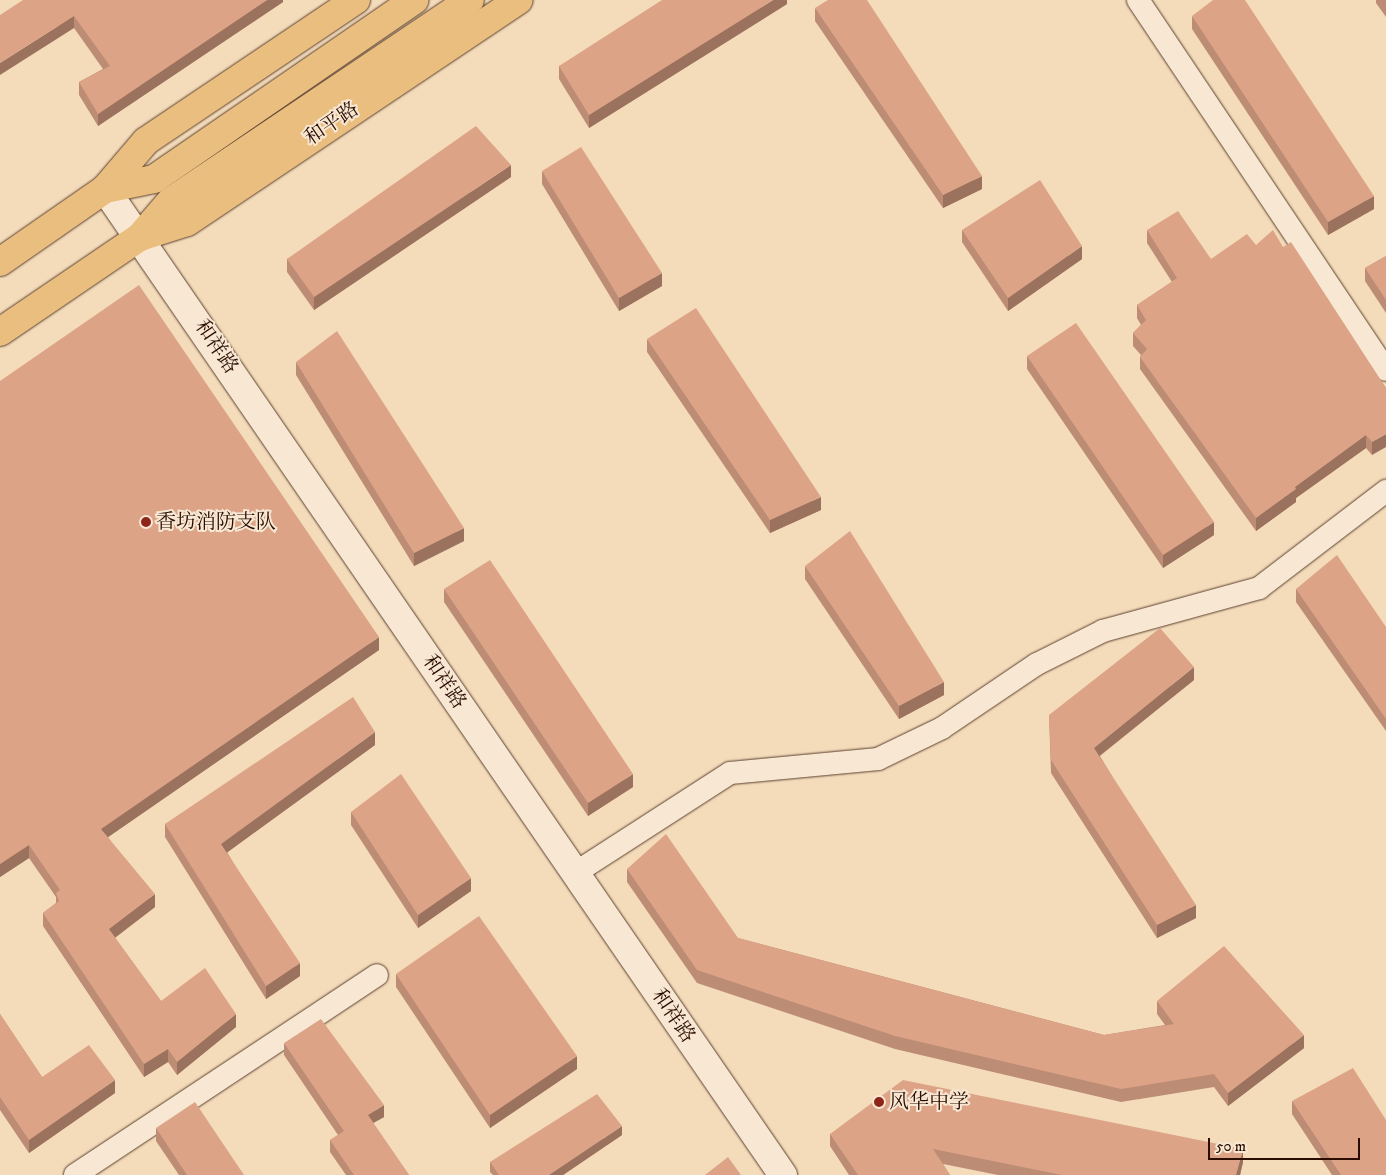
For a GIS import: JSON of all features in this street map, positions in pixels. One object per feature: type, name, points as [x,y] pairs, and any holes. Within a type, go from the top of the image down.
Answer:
[{"type":"main road","points":[[0,262],[105,189],[146,140],[356,0]]},
{"type":"main road","points":[[105,189],[154,179],[414,0]]},
{"type":"main road","name":"和平路","points":[[0,332],[140,237],[171,201],[470,0]]},
{"type":"main road","name":"和平路","points":[[140,237],[187,222],[518,0]]},
{"type":"street","points":[[1138,0],[1386,370]]},
{"type":"street","name":"和祥路","points":[[105,189],[140,237],[783,1175]]},
{"type":"street","points":[[575,873],[730,773],[878,759],[942,728],[1037,664],[1103,631],[1259,588],[1386,491]]},
{"type":"street","points":[[75,1175],[377,975]]},
{"type":"building","points":[[23,0],[267,0],[98,114],[79,82],[110,66],[74,16],[0,63],[0,15]]},
{"type":"building","points":[[662,0],[773,0],[589,115],[559,66]]},
{"type":"building","points":[[828,0],[867,0],[982,176],[943,195],[815,8]]},
{"type":"building","points":[[1213,0],[1245,0],[1374,196],[1328,222],[1192,16]]},
{"type":"building","points":[[476,126],[511,165],[314,297],[287,259]]},
{"type":"building","points":[[581,147],[662,273],[619,298],[542,171]]},
{"type":"building","points":[[1040,180],[1082,246],[1008,298],[962,230]]},
{"type":"building","points":[[1178,211],[1211,259],[1247,234],[1256,245],[1273,230],[1283,247],[1291,242],[1386,388],[1386,434],[1372,442],[1366,435],[1256,518],[1140,357],[1147,349],[1133,333],[1146,320],[1137,305],[1177,278],[1147,230]]},
{"type":"building","points":[[1386,256],[1386,300],[1365,268]]},
{"type":"building","name":"香坊消防支队","points":[[139,285],[379,637],[101,829],[155,894],[109,929],[161,1001],[205,968],[236,1014],[177,1062],[168,1049],[144,1064],[43,913],[59,901],[56,893],[60,890],[29,845],[0,864],[0,381]]},
{"type":"building","points":[[696,308],[821,497],[770,520],[647,339]]},
{"type":"building","points":[[1076,323],[1214,522],[1163,555],[1027,356]]},
{"type":"building","points":[[337,331],[464,528],[414,553],[296,362]]},
{"type":"building","points":[[850,531],[944,682],[899,706],[805,566]]},
{"type":"building","points":[[1337,555],[1386,627],[1386,719],[1296,589]]},
{"type":"building","points":[[490,560],[633,774],[588,803],[444,589]]},
{"type":"building","points":[[1160,628],[1194,667],[1094,748],[1196,905],[1157,925],[1051,760],[1049,715]]},
{"type":"building","points":[[353,697],[375,732],[221,844],[300,963],[266,986],[165,824]]},
{"type":"building","points":[[401,774],[471,878],[418,915],[351,812]]},
{"type":"building","points":[[666,834],[738,938],[1104,1035],[1174,1024],[1157,1001],[1224,946],[1304,1035],[1228,1093],[1214,1074],[1121,1089],[895,1036],[697,970],[627,869]]},
{"type":"building","points":[[479,916],[577,1056],[490,1115],[396,974]]},
{"type":"building","points":[[0,1014],[42,1077],[89,1045],[115,1080],[29,1140],[0,1097]]},
{"type":"building","points":[[321,1019],[384,1105],[368,1115],[409,1175],[354,1175],[330,1140],[344,1131],[284,1043]]},
{"type":"building","points":[[1353,1068],[1386,1120],[1386,1175],[1341,1175],[1292,1101]]},
{"type":"building","name":"风华中学","points":[[903,1080],[1243,1149],[1236,1175],[1062,1175],[933,1149],[950,1175],[858,1175],[830,1134]]},
{"type":"building","points":[[597,1094],[622,1126],[549,1175],[499,1175],[490,1162]]},
{"type":"building","points":[[195,1102],[244,1175],[187,1175],[156,1128]]},
{"type":"building","points":[[728,1157],[741,1175],[705,1175]]},
{"type":"place","name":"香坊消防支队","points":[[146,522]]},
{"type":"place","name":"风华中学","points":[[879,1102]]}]
